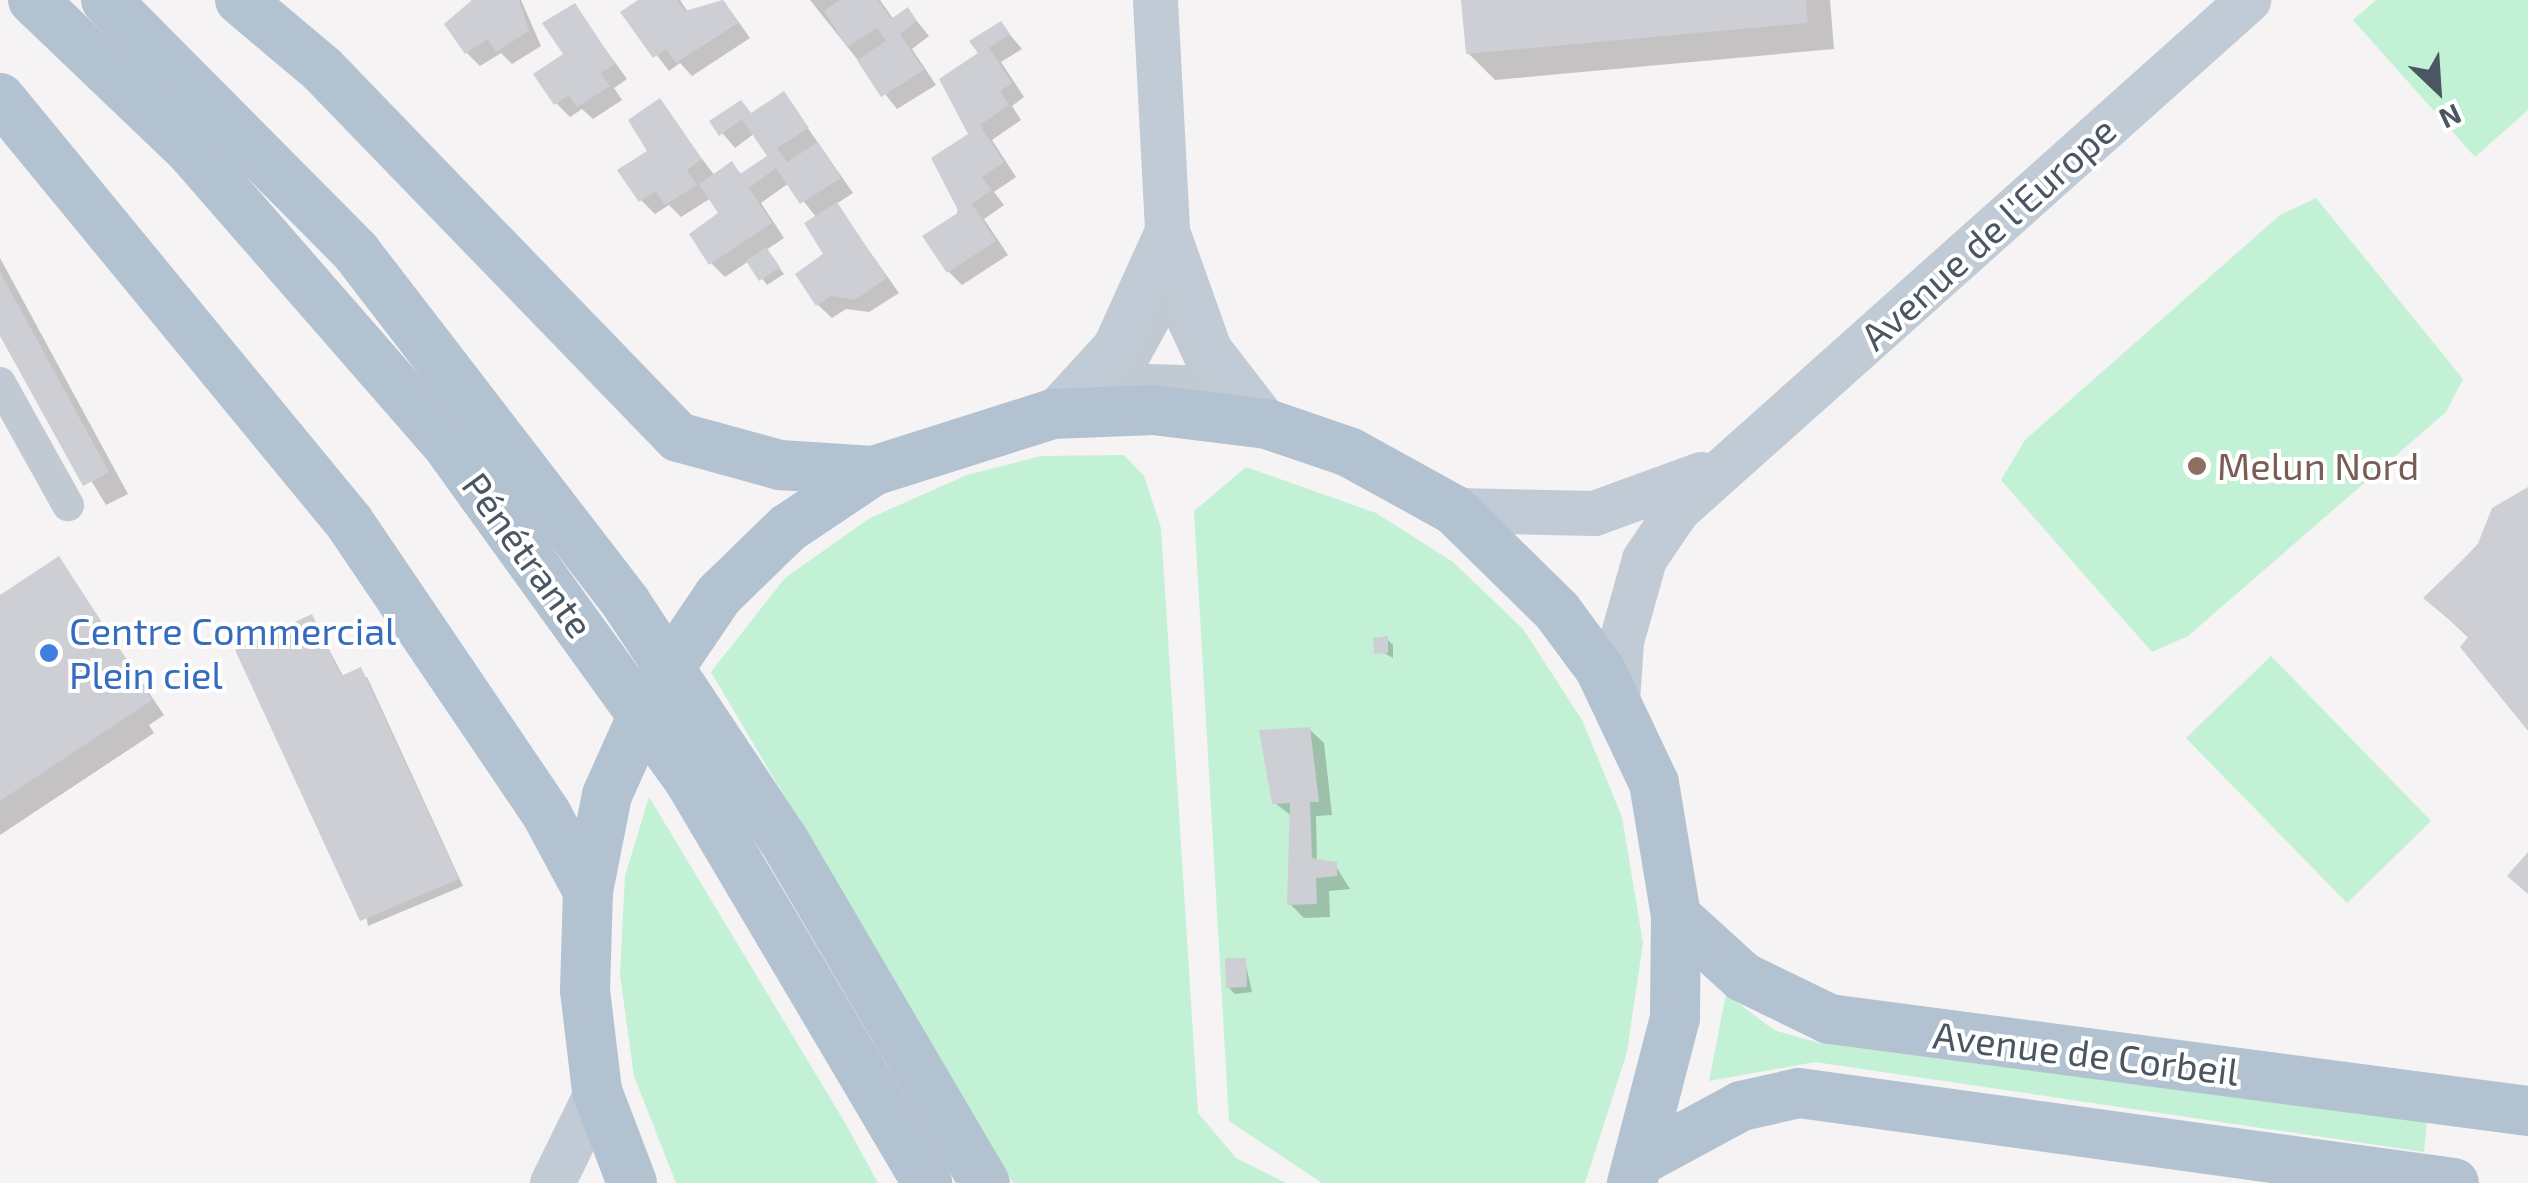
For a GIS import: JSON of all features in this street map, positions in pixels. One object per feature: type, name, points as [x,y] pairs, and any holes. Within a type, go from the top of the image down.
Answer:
[{"type":"main road","name":"Pénétrante","points":[[33,0],[190,150],[448,446],[689,780],[926,1183]]},
{"type":"main road","name":"Pénétrante","points":[[106,0],[356,252],[626,603],[783,840],[985,1183]]},
{"type":"main road","points":[[240,0],[322,69],[678,437],[780,466],[873,471]]},
{"type":"main road","points":[[1155,0],[1167,231],[1209,349],[1268,424]]},
{"type":"main road","name":"Avenue de l'Europe","points":[[1616,701],[1621,640],[1644,559],[1676,510],[2248,0]]},
{"type":"main road","points":[[0,98],[349,522],[546,812],[588,891]]},
{"type":"main road","points":[[1053,414],[1115,346],[1167,231]]},
{"type":"main road","points":[[632,1183],[598,1091],[584,991],[588,891],[607,795],[652,692],[720,595],[788,528],[873,471],[1053,414],[1153,410],[1268,424],[1349,452],[1454,510],[1556,611],[1616,701],[1654,784],[1676,916],[1675,1018],[1639,1170]]},
{"type":"main road","name":"Avenue de l'Europe","points":[[1454,510],[1594,513],[1726,462]]},
{"type":"main road","name":"Avenue de Corbeil","points":[[1676,916],[1743,977],[1829,1019],[2528,1111]]},
{"type":"main road","points":[[552,1183],[598,1091]]},
{"type":"main road","points":[[1639,1170],[1742,1106],[1799,1093],[2454,1183]]},
{"type":"street","points":[[0,383],[68,505]]},
{"type":"green space","points":[[2376,0],[2528,0],[2528,110],[2475,157],[2353,20]]},
{"type":"green space","points":[[2316,198],[2463,379],[2446,412],[2188,636],[2152,652],[2001,480],[2025,440],[2280,215]]},
{"type":"green space","points":[[1124,455],[1144,476],[1161,528],[1198,1113],[1236,1158],[1286,1183],[1013,1183],[711,672],[785,578],[870,518],[967,475],[1041,456]]},
{"type":"green space","points":[[1246,467],[1376,513],[1453,562],[1523,629],[1582,720],[1622,817],[1643,943],[1627,1052],[1585,1183],[1322,1183],[1229,1121],[1194,511]]},
{"type":"green space","points":[[2271,656],[2431,821],[2347,903],[2186,738]]},
{"type":"green space","points":[[649,797],[878,1183],[676,1183],[634,1076],[620,975],[625,876]]},
{"type":"green space","points":[[1726,994],[1774,1030],[1819,1043],[2427,1122],[2424,1152],[1815,1062],[1709,1081]]},
{"type":"building","points":[[472,0],[519,0],[529,31],[496,52],[488,39],[465,54],[444,24]]},
{"type":"building","points":[[638,0],[677,0],[685,11],[723,0],[738,23],[676,63],[666,49],[653,58],[620,12]]},
{"type":"building","points":[[840,0],[878,0],[891,19],[908,7],[917,21],[900,34],[924,70],[881,97],[857,60],[886,41],[877,28],[847,47],[824,11]]},
{"type":"building","points":[[1461,0],[1806,0],[1808,23],[1466,54]]},
{"type":"building","points":[[575,3],[615,64],[601,73],[610,86],[577,107],[569,95],[554,105],[533,74],[563,54],[542,23]]},
{"type":"building","points":[[1001,21],[1010,34],[989,48],[1012,83],[1000,91],[1009,105],[980,125],[1004,162],[982,177],[992,190],[972,204],[996,241],[947,273],[922,236],[959,212],[931,158],[968,134],[939,79],[978,53],[969,41]]},
{"type":"building","points":[[784,91],[809,128],[777,148],[787,162],[818,142],[841,178],[800,204],[776,168],[749,188],[772,223],[709,265],[689,234],[718,213],[699,184],[732,161],[740,174],[767,156],[742,119],[719,136],[709,121],[741,100],[751,113]]},
{"type":"building","points":[[660,98],[702,159],[687,170],[697,185],[665,205],[656,191],[639,202],[617,170],[647,151],[628,120]]},
{"type":"building","points":[[837,202],[887,278],[855,300],[831,296],[816,306],[795,274],[823,254],[804,223]]},
{"type":"building","points":[[766,247],[780,267],[759,281],[746,261]]},
{"type":"building","points":[[0,272],[109,472],[83,486],[0,336]]},
{"type":"building","points":[[2528,487],[2528,731],[2460,647],[2469,636],[2423,598],[2477,546],[2492,508]]},
{"type":"building","name":"Centre Commercial Plein ciel","points":[[59,556],[152,700],[0,801],[0,595]]},
{"type":"building","points":[[312,614],[341,676],[361,667],[459,879],[360,921],[235,650]]},
{"type":"building","points":[[1388,636],[1388,653],[1374,654],[1373,638]]},
{"type":"building","points":[[1310,727],[1319,802],[1310,802],[1312,858],[1337,862],[1337,876],[1316,878],[1317,904],[1287,905],[1290,803],[1272,804],[1259,730]]},
{"type":"building","points":[[2528,852],[2528,894],[2507,876]]},
{"type":"building","points":[[1225,958],[1246,958],[1247,987],[1226,988]]},
{"type":"place","name":"Melun Nord","points":[[2197,466]]},
{"type":"place","name":"Centre Commercial Plein ciel","points":[[49,653]]}]
